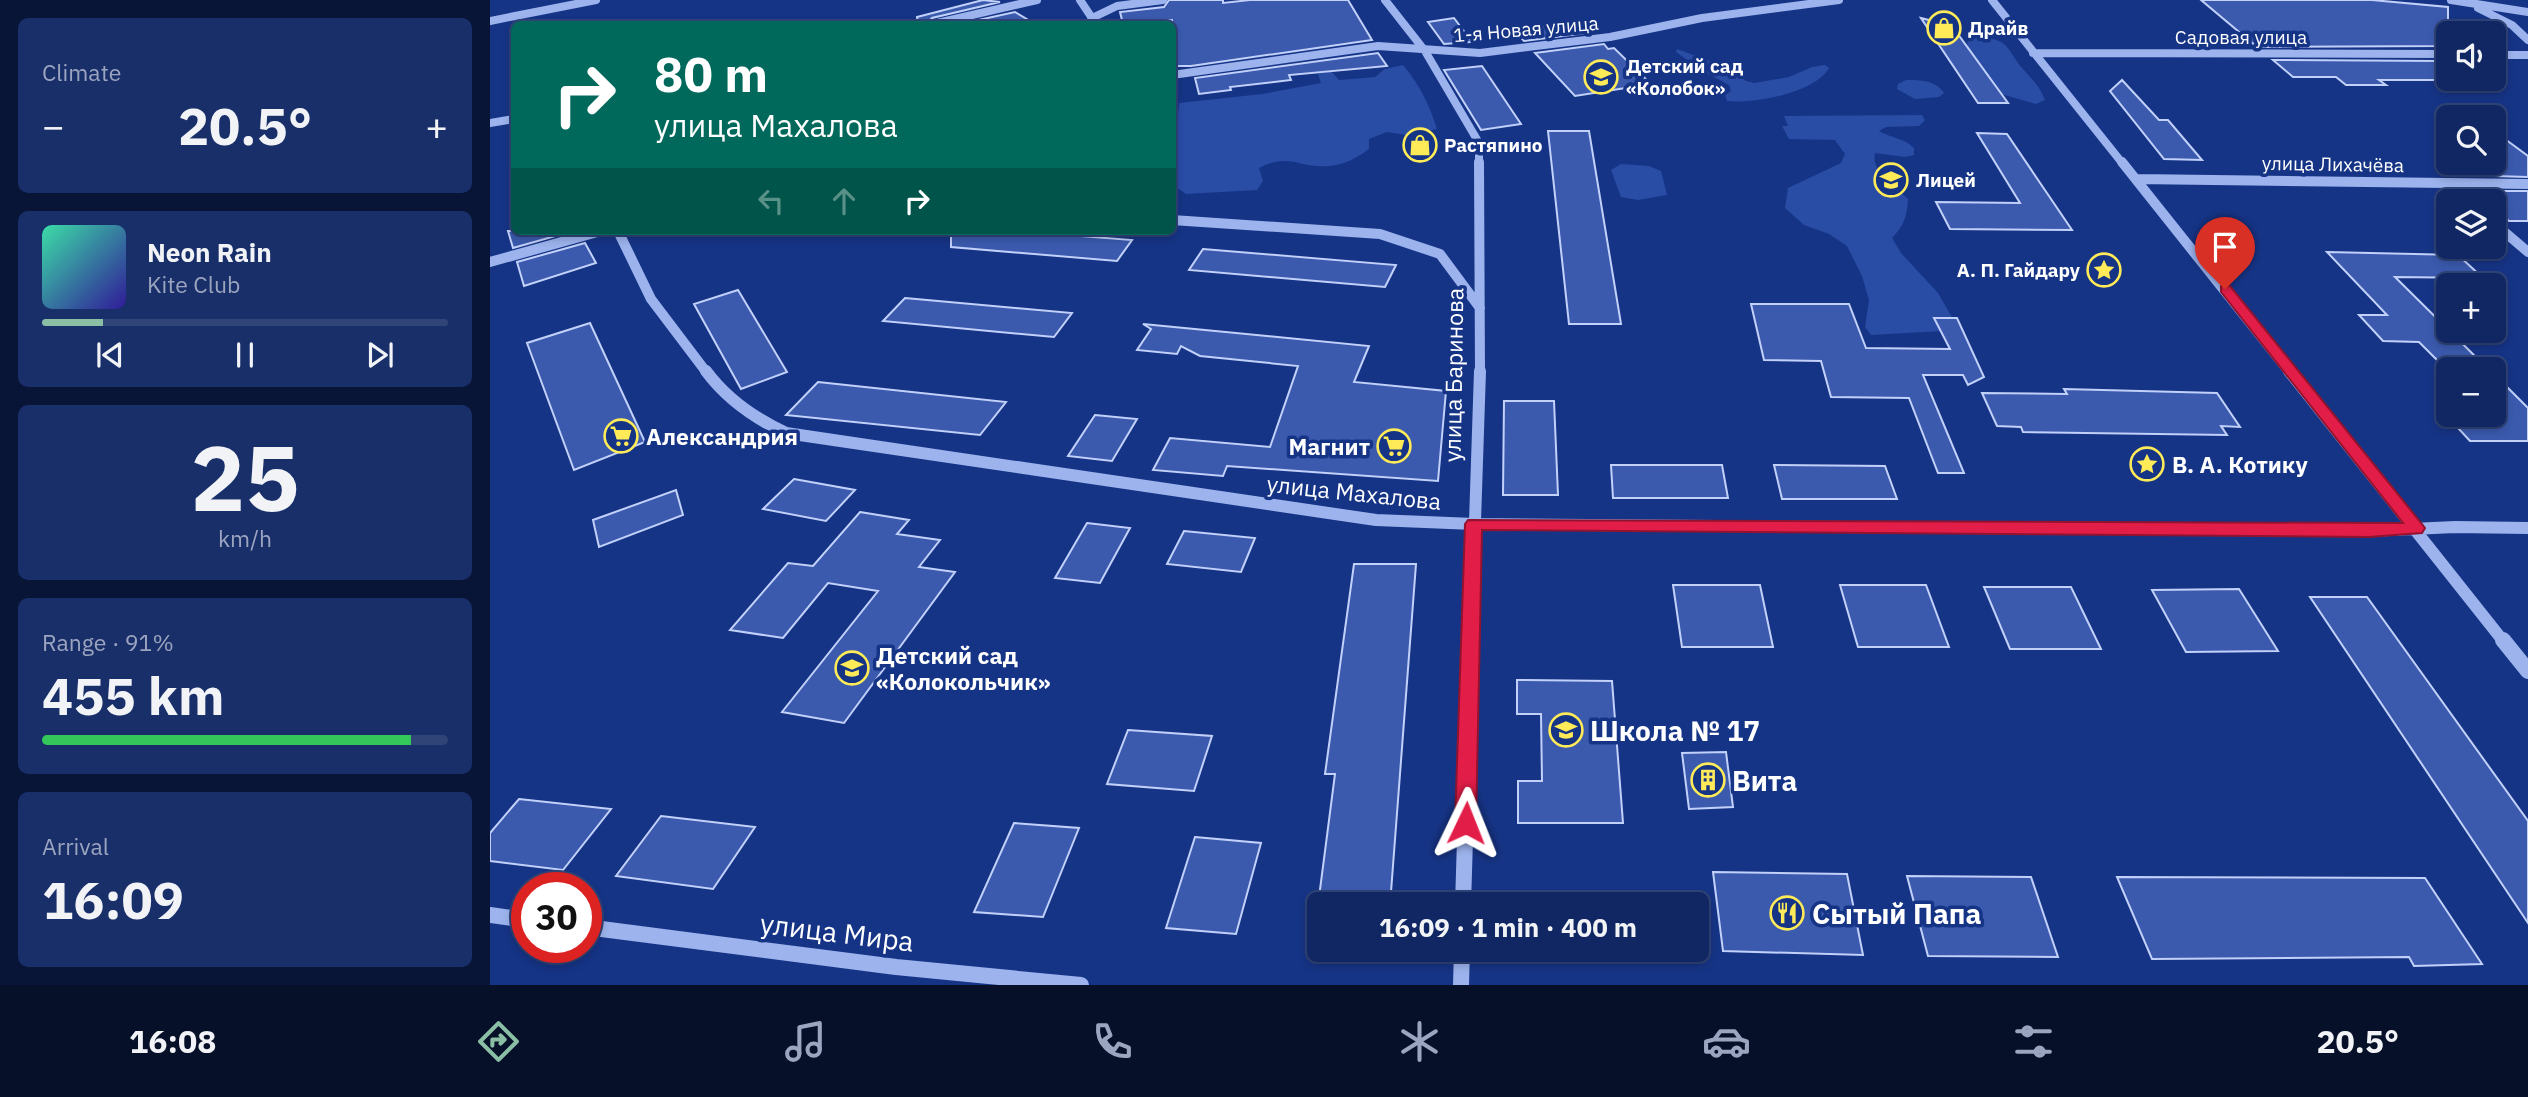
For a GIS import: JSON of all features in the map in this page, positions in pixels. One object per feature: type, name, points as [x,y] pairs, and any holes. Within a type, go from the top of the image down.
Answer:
[{"type":"street","points":[[490,21],[596,0]]},
{"type":"street","points":[[946,21],[1037,0]]},
{"type":"street","points":[[1080,0],[1090,21],[1107,8],[1163,0]]},
{"type":"street","name":"улица Баринова","points":[[1385,0],[1425,51],[1479,143],[1480,308],[1464,892]]},
{"type":"street","name":"1-я Новая улица","points":[[1176,74],[1378,46],[1425,51],[1480,52],[1571,41],[1702,18],[1839,0]]},
{"type":"street","points":[[1992,0],[2528,671]]},
{"type":"street","points":[[2451,0],[2528,12]]},
{"type":"street","points":[[2472,4],[2512,25],[2528,40]]},
{"type":"street","points":[[533,12],[535,21]]},
{"type":"street","name":"Садовая улица","points":[[2033,53],[2436,54]]},
{"type":"street","points":[[2506,55],[2528,55]]},
{"type":"street","points":[[490,123],[511,120]]},
{"type":"street","name":"улица Лихачёва","points":[[2137,179],[2528,184]]},
{"type":"street","points":[[2448,183],[2455,189]]},
{"type":"street","points":[[1176,220],[1380,234],[1440,254],[1480,308]]},
{"type":"street","points":[[2506,233],[2528,252]]},
{"type":"street","points":[[490,262],[587,235]]},
{"type":"street","name":"улица Махалова","points":[[620,235],[651,299],[714,382],[759,420],[786,432],[920,455],[1008,465],[1376,520],[1474,524],[2369,531],[2416,528],[2528,528]]},
{"type":"street","points":[[490,915],[511,918]]},
{"type":"street","name":"улица Мира","points":[[602,930],[896,967],[1082,985]]},
{"type":"street","points":[[1461,985],[1462,962]]},
{"type":"shaded area","points":[[1979,36],[1997,40],[2006,46],[2038,86],[2045,100],[2036,104],[2001,94],[1967,47],[1968,38]]},
{"type":"shaded area","points":[[1677,49],[1731,69],[1746,81],[1754,83],[1789,77],[1812,67],[1825,65],[1829,68],[1811,84],[1783,95],[1752,101],[1727,101],[1725,95],[1731,91],[1729,85],[1701,70],[1676,52]]},
{"type":"shaded area","points":[[1403,65],[1423,95],[1437,129],[1406,135],[1387,132],[1369,139],[1369,149],[1345,163],[1319,166],[1288,161],[1270,163],[1259,168],[1263,181],[1257,190],[1186,194],[1176,187],[1179,103],[1262,94],[1321,83],[1318,74],[1331,71],[1339,80],[1375,77],[1385,69]]},
{"type":"shaded area","points":[[1906,80],[1932,83],[1944,93],[1939,97],[1915,99],[1897,89],[1898,84]]},
{"type":"shaded area","points":[[1922,115],[1925,120],[1919,126],[1886,127],[1879,131],[1910,145],[1914,148],[1914,155],[1905,157],[1875,153],[1875,160],[1885,179],[1908,199],[1904,220],[1892,238],[1901,253],[1938,293],[1954,321],[1942,331],[1871,335],[1865,327],[1869,300],[1862,276],[1847,246],[1829,234],[1804,225],[1785,208],[1788,188],[1841,163],[1845,154],[1835,140],[1789,139],[1782,126],[1788,126],[1784,116]]},
{"type":"shaded area","points":[[1621,164],[1649,166],[1661,171],[1667,195],[1638,200],[1621,197],[1611,170]]},
{"type":"building","points":[[983,0],[1000,2],[932,18],[930,21],[918,21],[917,17]]},
{"type":"building","points":[[1169,0],[1223,0],[1223,3],[1250,0],[1348,0],[1372,40],[1176,66],[1176,21],[1122,21],[1120,12],[1164,7]]},
{"type":"building","points":[[2201,0],[2372,0],[2448,7],[2448,21],[2436,21],[2436,46],[2257,47]]},
{"type":"building","points":[[1015,12],[1030,21],[974,21]]},
{"type":"building","points":[[1454,18],[1472,42],[1444,44],[1428,22]]},
{"type":"building","points":[[1921,18],[1952,26],[2008,103],[1978,103]]},
{"type":"building","points":[[1586,23],[1594,32],[1524,41],[1513,29]]},
{"type":"building","points":[[1604,44],[1608,49],[1614,48],[1651,84],[1575,96],[1535,53]]},
{"type":"building","points":[[1378,53],[1387,66],[1289,75],[1291,80],[1230,87],[1231,90],[1199,94],[1195,78]]},
{"type":"building","points":[[2273,60],[2436,61],[2436,80],[2379,80],[2386,85],[2346,85],[2336,77],[2293,77]]},
{"type":"building","points":[[1482,66],[1521,124],[1481,130],[1444,70]]},
{"type":"building","points":[[2122,80],[2159,120],[2168,120],[2202,160],[2164,159],[2110,91]]},
{"type":"building","points":[[1548,131],[1589,131],[1621,324],[1569,324]]},
{"type":"building","points":[[1977,133],[2007,134],[2072,230],[1950,229],[1936,202],[2020,203]]},
{"type":"building","points":[[2506,140],[2528,156],[2528,177],[2494,176],[2506,175]]},
{"type":"building","points":[[2506,191],[2528,191],[2528,221],[2509,221],[2506,218]]},
{"type":"building","points":[[508,231],[511,231],[511,235],[559,235],[513,248]]},
{"type":"building","points":[[951,235],[1068,235],[1132,240],[1117,261],[951,247]]},
{"type":"building","points":[[585,243],[596,263],[524,286],[517,262]]},
{"type":"building","points":[[1203,249],[1396,265],[1385,287],[1189,270]]},
{"type":"building","points":[[2327,252],[2436,254],[2436,259],[2462,259],[2478,273],[2436,273],[2436,277],[2395,277],[2436,318],[2436,343],[2462,343],[2476,357],[2436,359],[2419,342],[2383,341],[2359,315],[2387,315]]},
{"type":"building","points":[[738,290],[787,372],[741,389],[694,304]]},
{"type":"building","points":[[905,298],[1072,313],[1054,337],[883,321]]},
{"type":"building","points":[[1751,304],[1849,304],[1866,348],[1950,349],[1934,318],[1957,318],[1984,377],[1968,385],[1963,375],[1923,375],[1964,473],[1938,473],[1909,398],[1831,397],[1821,361],[1764,360]]},
{"type":"building","points":[[590,323],[645,442],[574,470],[527,343]]},
{"type":"building","points":[[1143,324],[1369,346],[1354,382],[1446,391],[1438,481],[1227,466],[1223,476],[1153,470],[1170,438],[1270,447],[1298,366],[1200,356],[1181,346],[1177,354],[1137,350],[1151,329]]},
{"type":"building","points":[[818,382],[1006,402],[980,435],[786,415]]},
{"type":"building","points":[[2506,386],[2528,408],[2528,441],[2470,441],[2457,427],[2506,427]]},
{"type":"building","points":[[2064,389],[2217,393],[2240,427],[2221,426],[2227,435],[2023,432],[2021,427],[1997,426],[1982,393],[2067,394]]},
{"type":"building","points":[[1504,401],[1554,401],[1558,495],[1503,495]]},
{"type":"building","points":[[1095,415],[1137,419],[1112,461],[1068,456]]},
{"type":"building","points":[[1611,465],[1722,465],[1728,498],[1613,498]]},
{"type":"building","points":[[1774,465],[1885,466],[1897,499],[1782,499]]},
{"type":"building","points":[[794,479],[855,490],[826,521],[763,509]]},
{"type":"building","points":[[676,490],[683,515],[599,547],[593,520]]},
{"type":"building","points":[[860,512],[909,520],[897,534],[940,540],[919,567],[955,572],[844,723],[782,712],[878,591],[828,583],[783,638],[730,630],[788,563],[813,566]]},
{"type":"building","points":[[1087,523],[1130,528],[1100,583],[1055,578]]},
{"type":"building","points":[[1184,531],[1255,538],[1241,572],[1167,564]]},
{"type":"building","points":[[1354,564],[1416,564],[1391,892],[1320,892],[1335,774],[1325,774]]},
{"type":"building","points":[[1673,585],[1760,585],[1773,647],[1682,647]]},
{"type":"building","points":[[1840,585],[1926,585],[1949,647],[1858,647]]},
{"type":"building","points":[[1984,587],[2071,587],[2101,649],[2010,649]]},
{"type":"building","points":[[2239,589],[2278,651],[2186,652],[2152,590]]},
{"type":"building","points":[[2310,597],[2367,597],[2528,821],[2528,923]]},
{"type":"building","points":[[1517,680],[1612,681],[1623,823],[1518,823],[1518,781],[1542,781],[1541,714],[1517,714]]},
{"type":"building","points":[[1128,730],[1212,736],[1194,791],[1107,784]]},
{"type":"building","name":"Вита","points":[[1726,752],[1733,807],[1689,809],[1682,753]]},
{"type":"building","points":[[519,799],[611,809],[563,870],[490,861],[490,833]]},
{"type":"building","points":[[661,816],[755,827],[713,889],[616,876]]},
{"type":"building","points":[[1014,823],[1079,828],[1043,917],[974,912]]},
{"type":"building","points":[[1195,837],[1261,843],[1236,934],[1166,928]]},
{"type":"building","name":"Сытый Папа","points":[[1713,872],[1847,874],[1863,955],[1723,951]]},
{"type":"building","points":[[1907,876],[2031,877],[2058,957],[1928,956]]},
{"type":"building","points":[[2117,877],[2425,878],[2482,964],[2414,966],[2409,957],[2152,959]]},
{"type":"place","name":"Драйв","points":[[1944,28]]},
{"type":"place","name":"Детский сад «Колобок»","points":[[1601,77]]},
{"type":"place","name":"Растяпино","points":[[1420,145]]},
{"type":"place","name":"Лицей","points":[[1891,180]]},
{"type":"place","name":"А. П. Гайдару","points":[[2104,270]]},
{"type":"place","name":"Александрия","points":[[621,436]]},
{"type":"place","name":"Магнит","points":[[1394,446]]},
{"type":"place","name":"В. А. Котику","points":[[2147,464]]},
{"type":"place","name":"Детский сад «Колокольчик»","points":[[852,668]]},
{"type":"place","name":"Школа № 17","points":[[1566,730]]},
{"type":"place","name":"Вита","points":[[1708,780]]},
{"type":"place","name":"Сытый Папа","points":[[1787,913]]},
{"type":"route","points":[[1466,823],[1474,524],[2369,531],[2416,528],[2225,289]]}]
